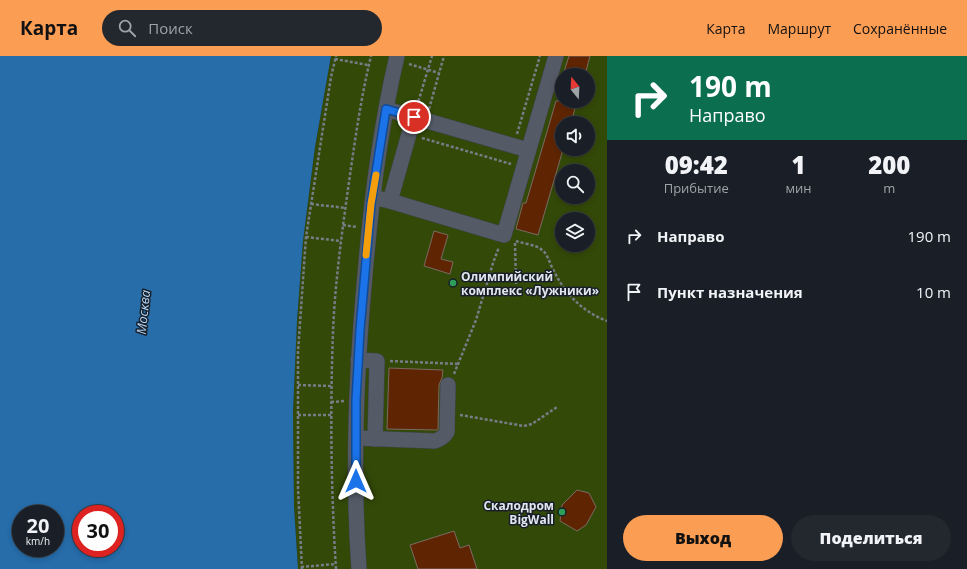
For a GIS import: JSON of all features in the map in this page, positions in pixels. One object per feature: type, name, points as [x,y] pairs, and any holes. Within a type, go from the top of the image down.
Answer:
[{"type":"street","points":[[372,196],[509,237],[523,167],[556,56]]},
{"type":"street","points":[[359,569],[356,524],[358,360],[372,196],[396,58]]},
{"type":"street","points":[[386,109],[528,150]]},
{"type":"street","points":[[390,201],[409,134]]},
{"type":"street","points":[[358,360],[378,361],[375,439]]},
{"type":"street","points":[[356,438],[439,440],[447,432],[448,385]]},
{"type":"path","points":[[336,569],[333,524],[331,415],[333,331],[341,241],[358,121],[371,56]]},
{"type":"path","points":[[420,119],[428,69],[432,56]]},
{"type":"path","points":[[420,119],[439,73],[444,56]]},
{"type":"path","points":[[513,146],[540,56]]},
{"type":"path","points":[[336,564],[301,568],[298,488],[298,352],[306,237],[335,57],[368,66]]},
{"type":"path","points":[[396,58],[439,73]]},
{"type":"path","points":[[409,134],[523,167]]},
{"type":"path","points":[[311,204],[346,208]]},
{"type":"path","points":[[306,237],[341,241]]},
{"type":"path","points":[[509,237],[516,284]]},
{"type":"path","points":[[509,237],[538,247],[544,251],[559,281],[577,303],[588,311],[607,320]]},
{"type":"path","points":[[448,385],[459,364],[476,320],[492,263],[509,237]]},
{"type":"path","points":[[378,361],[459,364]]},
{"type":"path","points":[[298,385],[332,386]]},
{"type":"path","points":[[447,413],[524,426],[532,424],[557,407]]},
{"type":"path","points":[[298,415],[331,415]]},
{"type":"green space","name":"Олимпийский комплекс «Лужники»","points":[[331,56],[607,56],[607,569],[298,569],[294,506],[293,412],[297,321],[303,241],[315,147]]},
{"type":"water","name":"Москва","points":[[0,56],[331,56],[315,147],[303,241],[297,321],[293,412],[294,506],[298,569],[0,569]]},
{"type":"building","points":[[569,56],[590,56],[587,68],[565,68]]},
{"type":"building","points":[[555,104],[555,108],[575,108],[573,116],[555,116],[555,156],[561,156],[559,164],[555,164],[555,177],[538,235],[516,229],[523,203],[526,203]]},
{"type":"building","points":[[434,231],[448,235],[441,259],[453,262],[450,274],[424,266]]},
{"type":"building","points":[[389,368],[443,370],[439,385],[437,430],[387,429]]},
{"type":"building","points":[[577,490],[589,493],[596,507],[586,525],[577,531],[560,521],[562,505]]},
{"type":"building","points":[[454,531],[460,548],[469,545],[477,569],[418,569],[410,545]]},
{"type":"slow traffic","points":[[366,255],[371,204],[376,175]]},
{"type":"place","name":"Олимпийский комплекс «Лужники»","points":[[453,283]]},
{"type":"place","name":"Скалодром BigWall","points":[[562,512]]},
{"type":"route","points":[[356,481],[356,400],[360,330],[370,213],[386,109],[414,117]]}]
